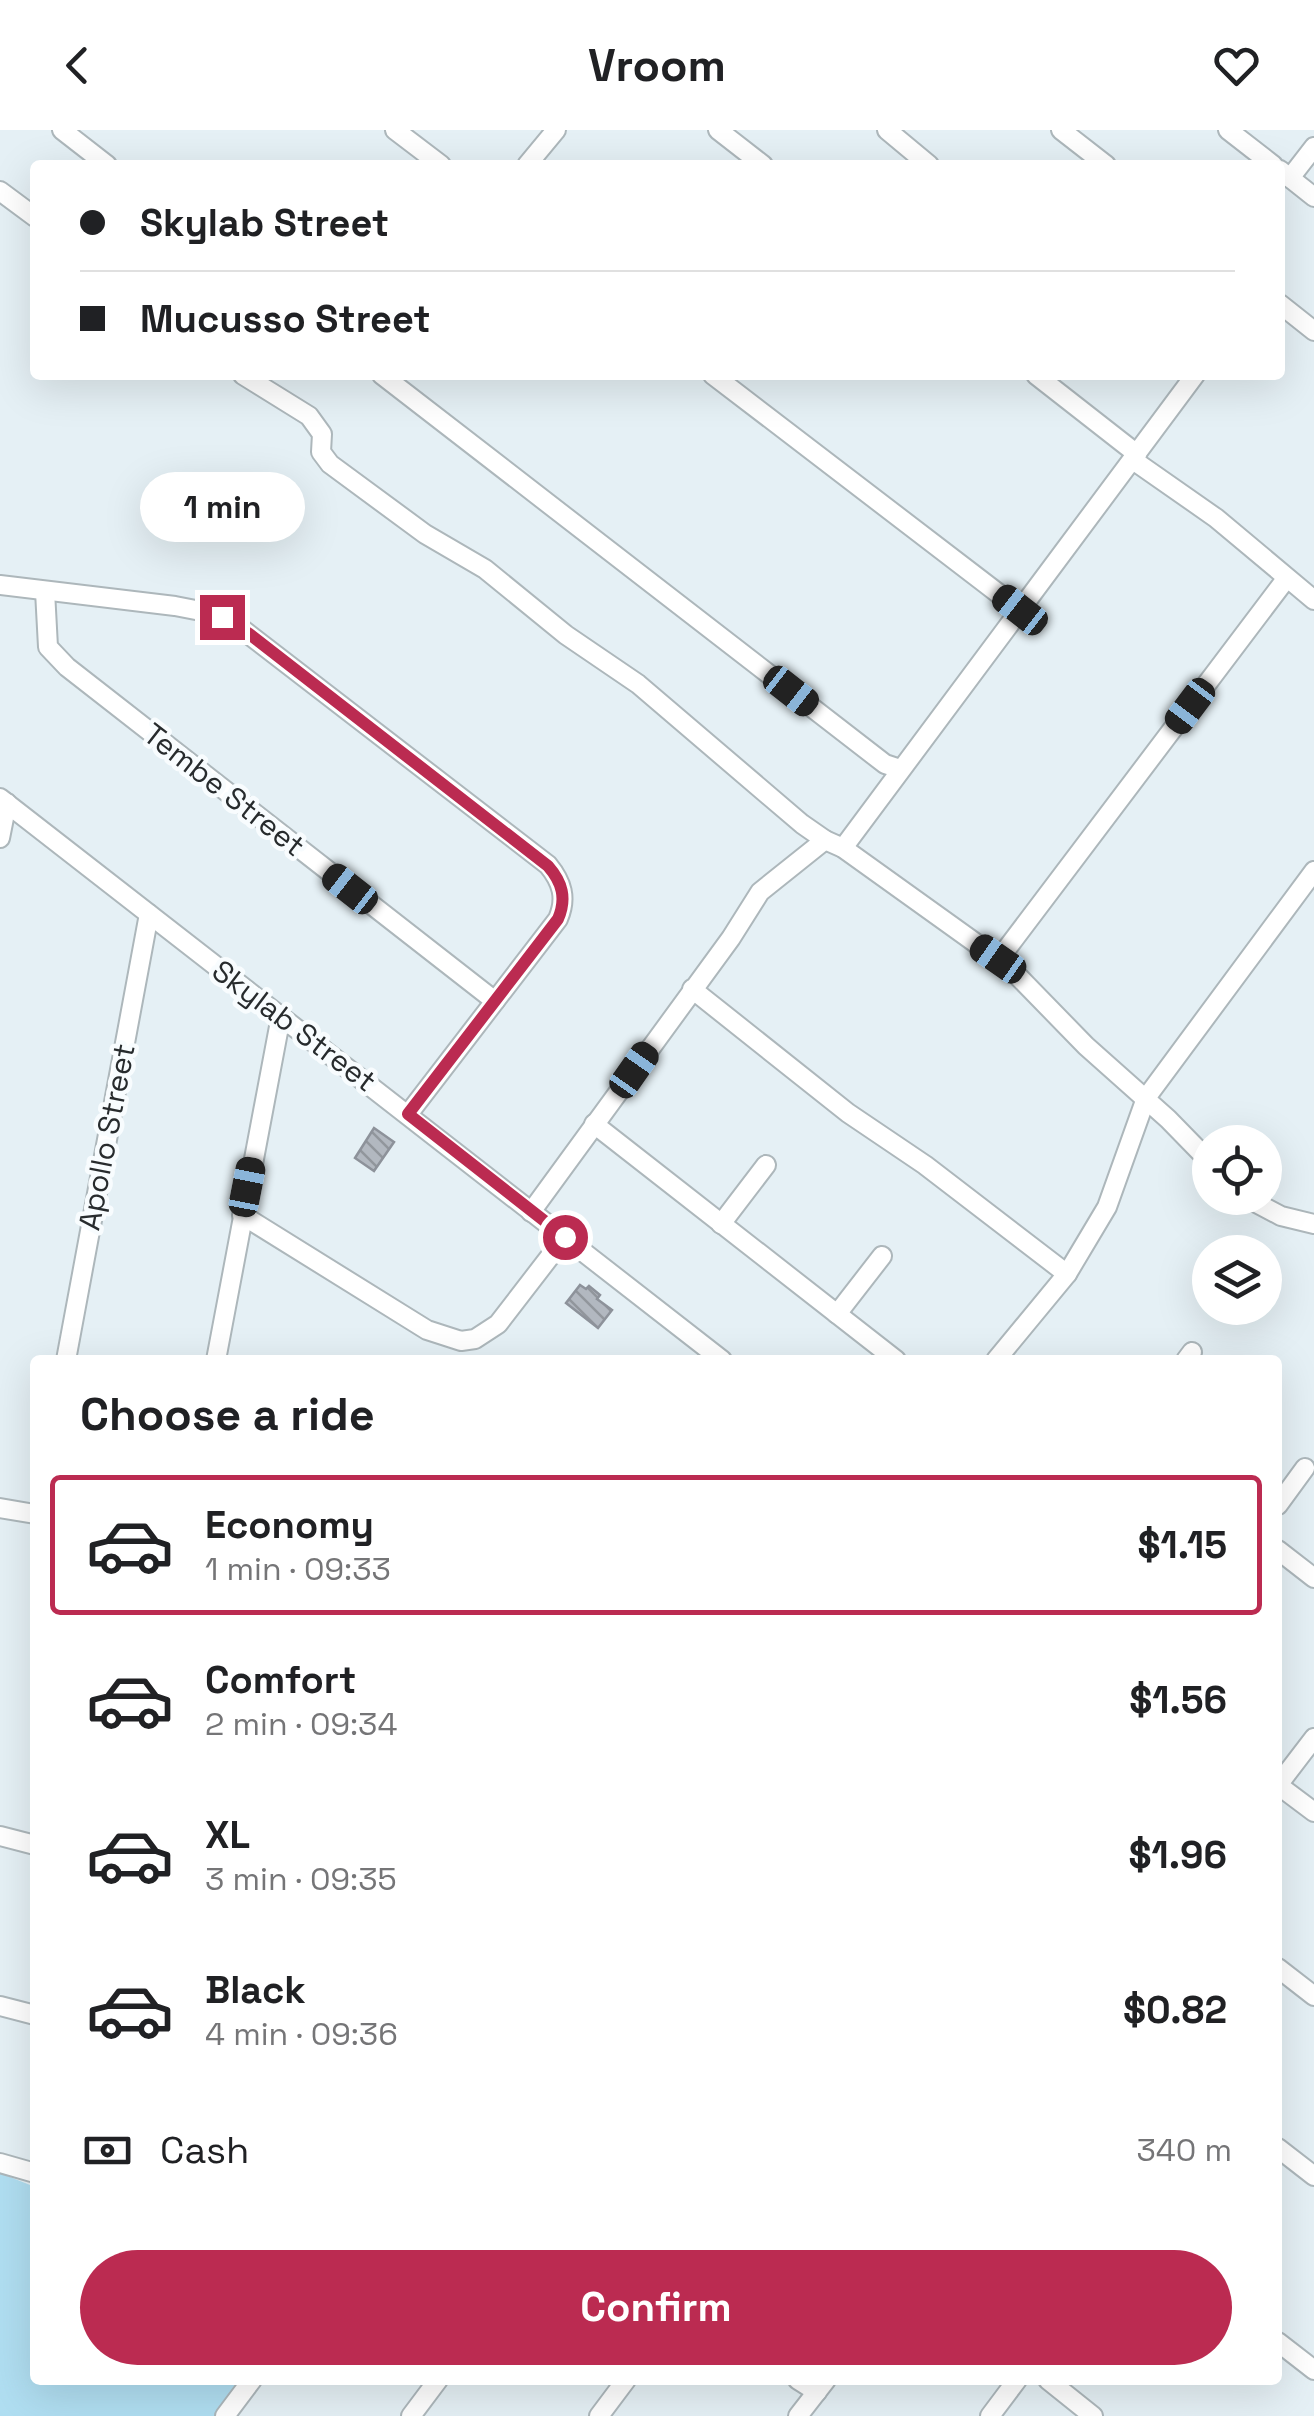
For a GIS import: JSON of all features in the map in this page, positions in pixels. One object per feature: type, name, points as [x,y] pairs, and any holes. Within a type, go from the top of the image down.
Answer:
[{"type":"street","points":[[62,130],[100,160]]},
{"type":"street","points":[[395,130],[434,160]]},
{"type":"street","points":[[531,160],[556,130]]},
{"type":"street","points":[[718,130],[757,160]]},
{"type":"street","points":[[887,130],[923,160]]},
{"type":"street","points":[[1061,130],[1100,160]]},
{"type":"street","points":[[1228,130],[1267,160]]},
{"type":"street","points":[[1314,148],[1285,174],[1314,197]]},
{"type":"street","points":[[0,191],[30,213]]},
{"type":"street","points":[[1285,308],[1314,330]]},
{"type":"street","points":[[251,380],[309,416],[322,434],[322,452],[330,464],[424,534],[485,569],[700,733],[754,785],[824,840],[844,848],[1024,980],[1086,1046],[1192,1144]]},
{"type":"street","points":[[388,380],[885,764],[900,768]]},
{"type":"street","points":[[720,380],[1020,610]]},
{"type":"street","points":[[1042,380],[1314,600]]},
{"type":"street","points":[[844,848],[1189,380]]},
{"type":"street","points":[[998,959],[1286,579]]},
{"type":"street","points":[[0,585],[195,609],[234,622],[548,866],[561,886],[563,908],[408,1114]]},
{"type":"street","name":"Tembe Street","points":[[44,591],[48,647],[66,667],[495,1001]]},
{"type":"street","points":[[0,838],[4,801]]},
{"type":"street","name":"Skylab Street","points":[[4,801],[565,1237],[709,1355]]},
{"type":"street","points":[[531,1212],[731,938],[752,900],[824,840]]},
{"type":"street","points":[[1000,1355],[1068,1274],[1107,1208],[1146,1098],[1314,872]]},
{"type":"street","name":"Apollo Street","points":[[67,1355],[149,914]]},
{"type":"street","points":[[692,989],[848,1113],[925,1165],[1068,1274]]},
{"type":"street","points":[[217,1355],[282,1016]]},
{"type":"street","points":[[594,1124],[890,1355]]},
{"type":"street","points":[[721,1224],[766,1165]]},
{"type":"street","points":[[242,1215],[427,1330],[462,1341],[475,1339],[498,1324],[565,1237]]},
{"type":"street","points":[[1279,1215],[1314,1224]]},
{"type":"street","points":[[837,1314],[882,1256]]},
{"type":"street","points":[[1282,1500],[1305,1468]]},
{"type":"street","points":[[0,1508],[30,1513]]},
{"type":"street","points":[[1282,1553],[1314,1578]]},
{"type":"street","points":[[1282,1780],[1314,1738]]},
{"type":"street","points":[[1282,1788],[1314,1812]]},
{"type":"street","points":[[0,1836],[30,1844]]},
{"type":"street","points":[[1282,1971],[1314,1996]]},
{"type":"street","points":[[0,2006],[30,2014]]},
{"type":"street","points":[[1282,2151],[1314,2176]]},
{"type":"street","points":[[0,2163],[30,2172]]},
{"type":"street","points":[[1282,2345],[1314,2370]]},
{"type":"street","points":[[224,2416],[248,2385]]},
{"type":"street","points":[[411,2416],[434,2385]]},
{"type":"street","points":[[599,2416],[622,2385]]},
{"type":"street","points":[[990,2416],[1013,2385]]},
{"type":"street","points":[[1054,2385],[1093,2416]]},
{"type":"street","points":[[798,2416],[821,2386]]},
{"type":"shaded area","points":[[0,2173],[30,2185],[30,2385],[251,2385],[227,2416],[0,2416]]},
{"type":"building","points":[[374,1128],[394,1142],[374,1171],[355,1158]]},
{"type":"building","points":[[580,1285],[586,1289],[589,1286],[600,1295],[597,1299],[612,1310],[598,1328],[566,1303]]},
{"type":"route","points":[[222,617],[234,622],[548,866],[557,877],[563,899],[558,919],[408,1114],[565,1237]]}]
